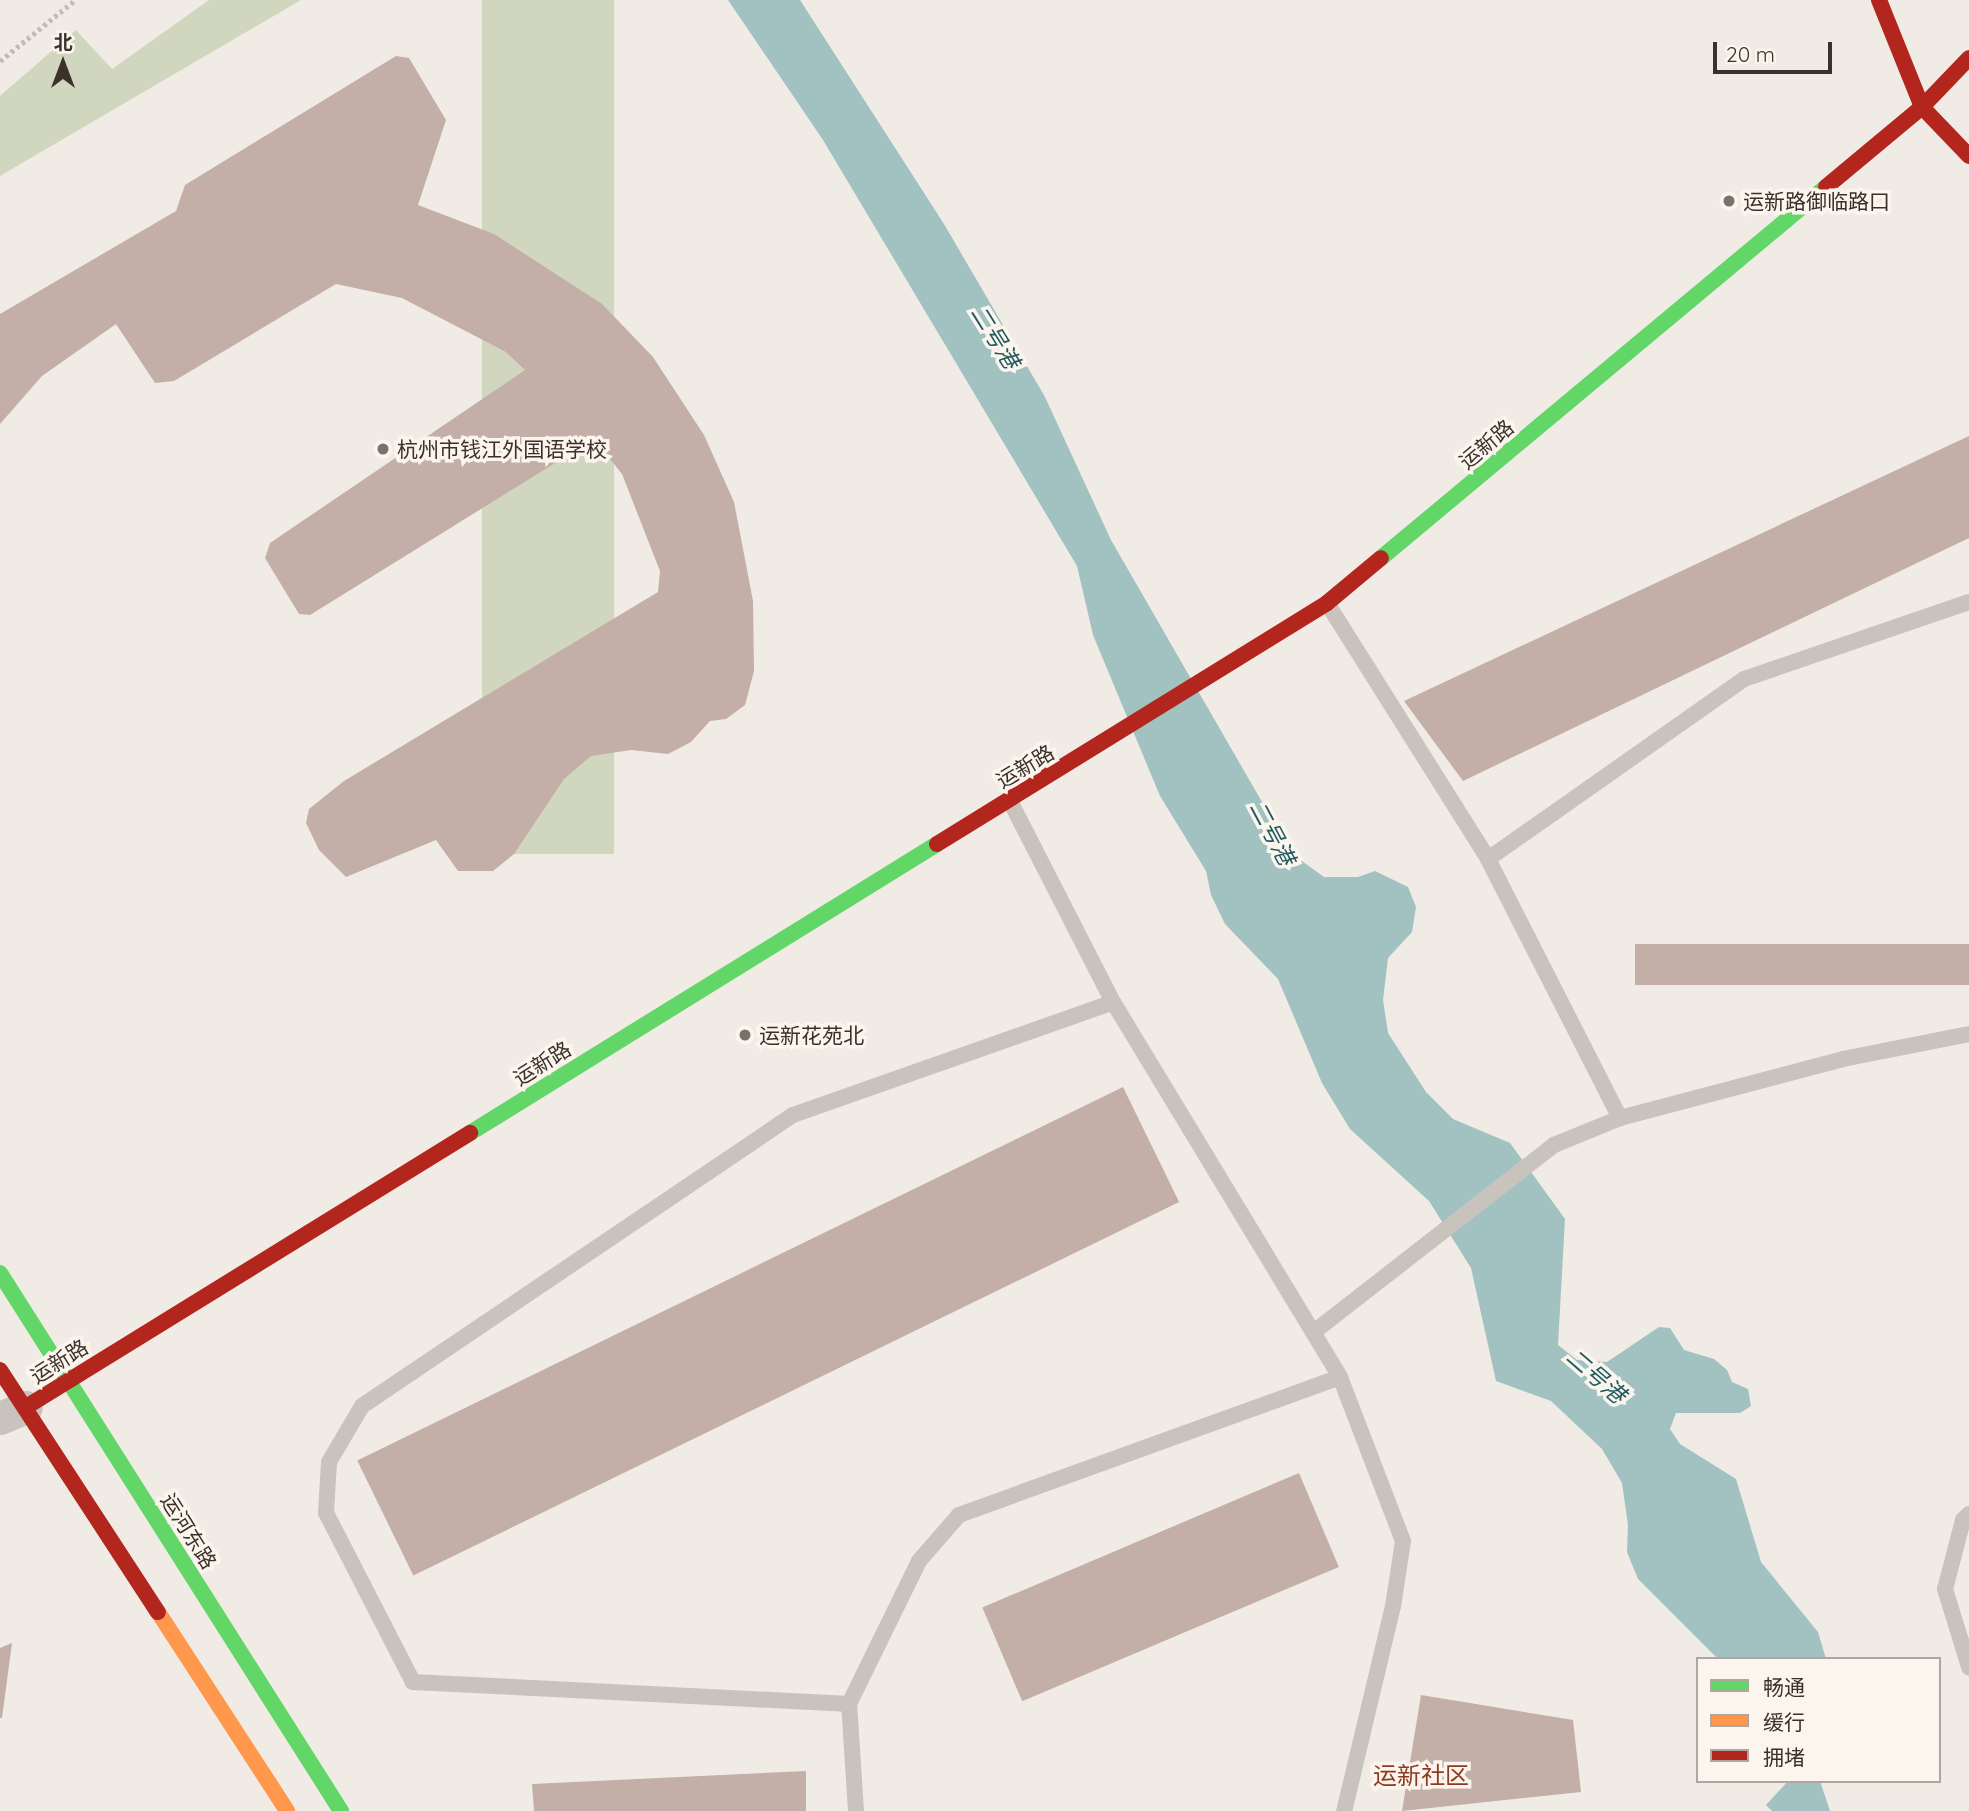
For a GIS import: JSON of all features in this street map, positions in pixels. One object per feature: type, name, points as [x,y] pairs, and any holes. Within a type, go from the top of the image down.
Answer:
[{"type":"street","points":[[1879,0],[1922,107],[1969,156]]},
{"type":"street","name":"运新路","points":[[13,1412],[1328,603],[1922,107],[1969,58]]},
{"type":"street","name":"运河东路","points":[[0,1273],[341,1811]]},
{"type":"street","points":[[0,1370],[13,1412],[287,1811]]},
{"type":"lane","points":[[1488,859],[1744,679],[1969,602]]},
{"type":"lane","points":[[1328,603],[1488,859],[1620,1118]]},
{"type":"lane","points":[[1009,799],[1113,1002],[1315,1331],[1340,1377],[1403,1541],[1393,1606],[1344,1811]]},
{"type":"lane","points":[[849,1704],[413,1682],[326,1513],[329,1461],[362,1406],[793,1115],[1113,1002]]},
{"type":"lane","points":[[1315,1331],[1368,1287],[1554,1145],[1620,1118],[1843,1059],[1969,1034]]},
{"type":"lane","points":[[856,1811],[849,1704],[919,1561],[959,1515],[1340,1377]]},
{"type":"lane","points":[[1969,1514],[1963,1520],[1945,1588],[1969,1667]]},
{"type":"path","points":[[0,61],[75,0]]},
{"type":"green space","points":[[209,0],[301,0],[0,176],[0,96],[76,30],[112,69]]},
{"type":"green space","points":[[482,0],[614,0],[614,854],[482,854]]},
{"type":"water","name":"二号港","points":[[728,0],[800,0],[944,224],[1045,397],[1111,540],[1292,854],[1324,877],[1358,877],[1375,871],[1408,887],[1416,907],[1412,932],[1388,958],[1383,1000],[1388,1033],[1426,1092],[1453,1119],[1510,1143],[1565,1219],[1558,1345],[1577,1360],[1607,1362],[1659,1327],[1670,1328],[1684,1350],[1714,1359],[1727,1370],[1732,1382],[1748,1389],[1751,1406],[1740,1413],[1676,1413],[1670,1429],[1680,1444],[1736,1479],[1761,1562],[1818,1632],[1825,1657],[1716,1657],[1638,1579],[1627,1552],[1628,1525],[1622,1483],[1602,1449],[1551,1401],[1496,1381],[1471,1268],[1429,1201],[1350,1129],[1322,1083],[1278,979],[1225,924],[1211,895],[1206,871],[1160,796],[1093,635],[1077,566],[823,140]]},
{"type":"water","points":[[1786,1783],[1821,1783],[1830,1811],[1772,1811],[1766,1805]]},
{"type":"building","points":[[396,56],[409,58],[446,120],[418,205],[494,234],[602,304],[653,357],[704,435],[734,502],[753,601],[754,671],[745,705],[726,719],[710,721],[691,742],[668,754],[631,750],[591,756],[564,779],[514,854],[493,871],[458,871],[436,840],[346,877],[319,850],[306,823],[309,809],[344,781],[658,592],[660,571],[622,474],[594,439],[310,615],[299,614],[265,558],[270,543],[525,370],[506,352],[402,298],[336,284],[174,381],[155,383],[116,324],[42,376],[0,424],[0,314],[176,211],[185,185]]},
{"type":"building","points":[[1969,436],[1969,538],[1463,781],[1404,701]]},
{"type":"building","points":[[1635,944],[1969,944],[1969,985],[1635,985]]},
{"type":"building","points":[[1123,1087],[1179,1202],[413,1576],[357,1460]]},
{"type":"building","points":[[1299,1473],[1339,1567],[1022,1701],[982,1607]]},
{"type":"building","points":[[12,1643],[2,1718],[0,1718],[0,1648]]},
{"type":"building","points":[[1421,1695],[1573,1720],[1581,1792],[1402,1811]]},
{"type":"building","points":[[806,1771],[806,1811],[534,1811],[532,1784]]},
{"type":"traffic: fast","points":[[1381,558],[1826,187]]},
{"type":"traffic: fast","points":[[470,1133],[937,844]]},
{"type":"traffic: fast","points":[[0,1273],[341,1811]]},
{"type":"traffic: slow","points":[[158,1612],[287,1811]]},
{"type":"traffic: jam","points":[[1879,0],[1922,107],[1969,156]]},
{"type":"traffic: jam","points":[[1826,187],[1922,107],[1969,58]]},
{"type":"traffic: jam","points":[[937,844],[1327,603],[1381,558]]},
{"type":"traffic: jam","points":[[26,1407],[470,1133]]},
{"type":"traffic: jam","points":[[0,1370],[158,1612]]},
{"type":"place","name":"运新路御临路口","points":[[1729,201]]},
{"type":"place","name":"杭州市钱江外国语学校","points":[[383,449]]},
{"type":"place","name":"运新花苑北","points":[[745,1035]]},
{"type":"district","name":"运新社区","points":[[1421,1776]]}]
